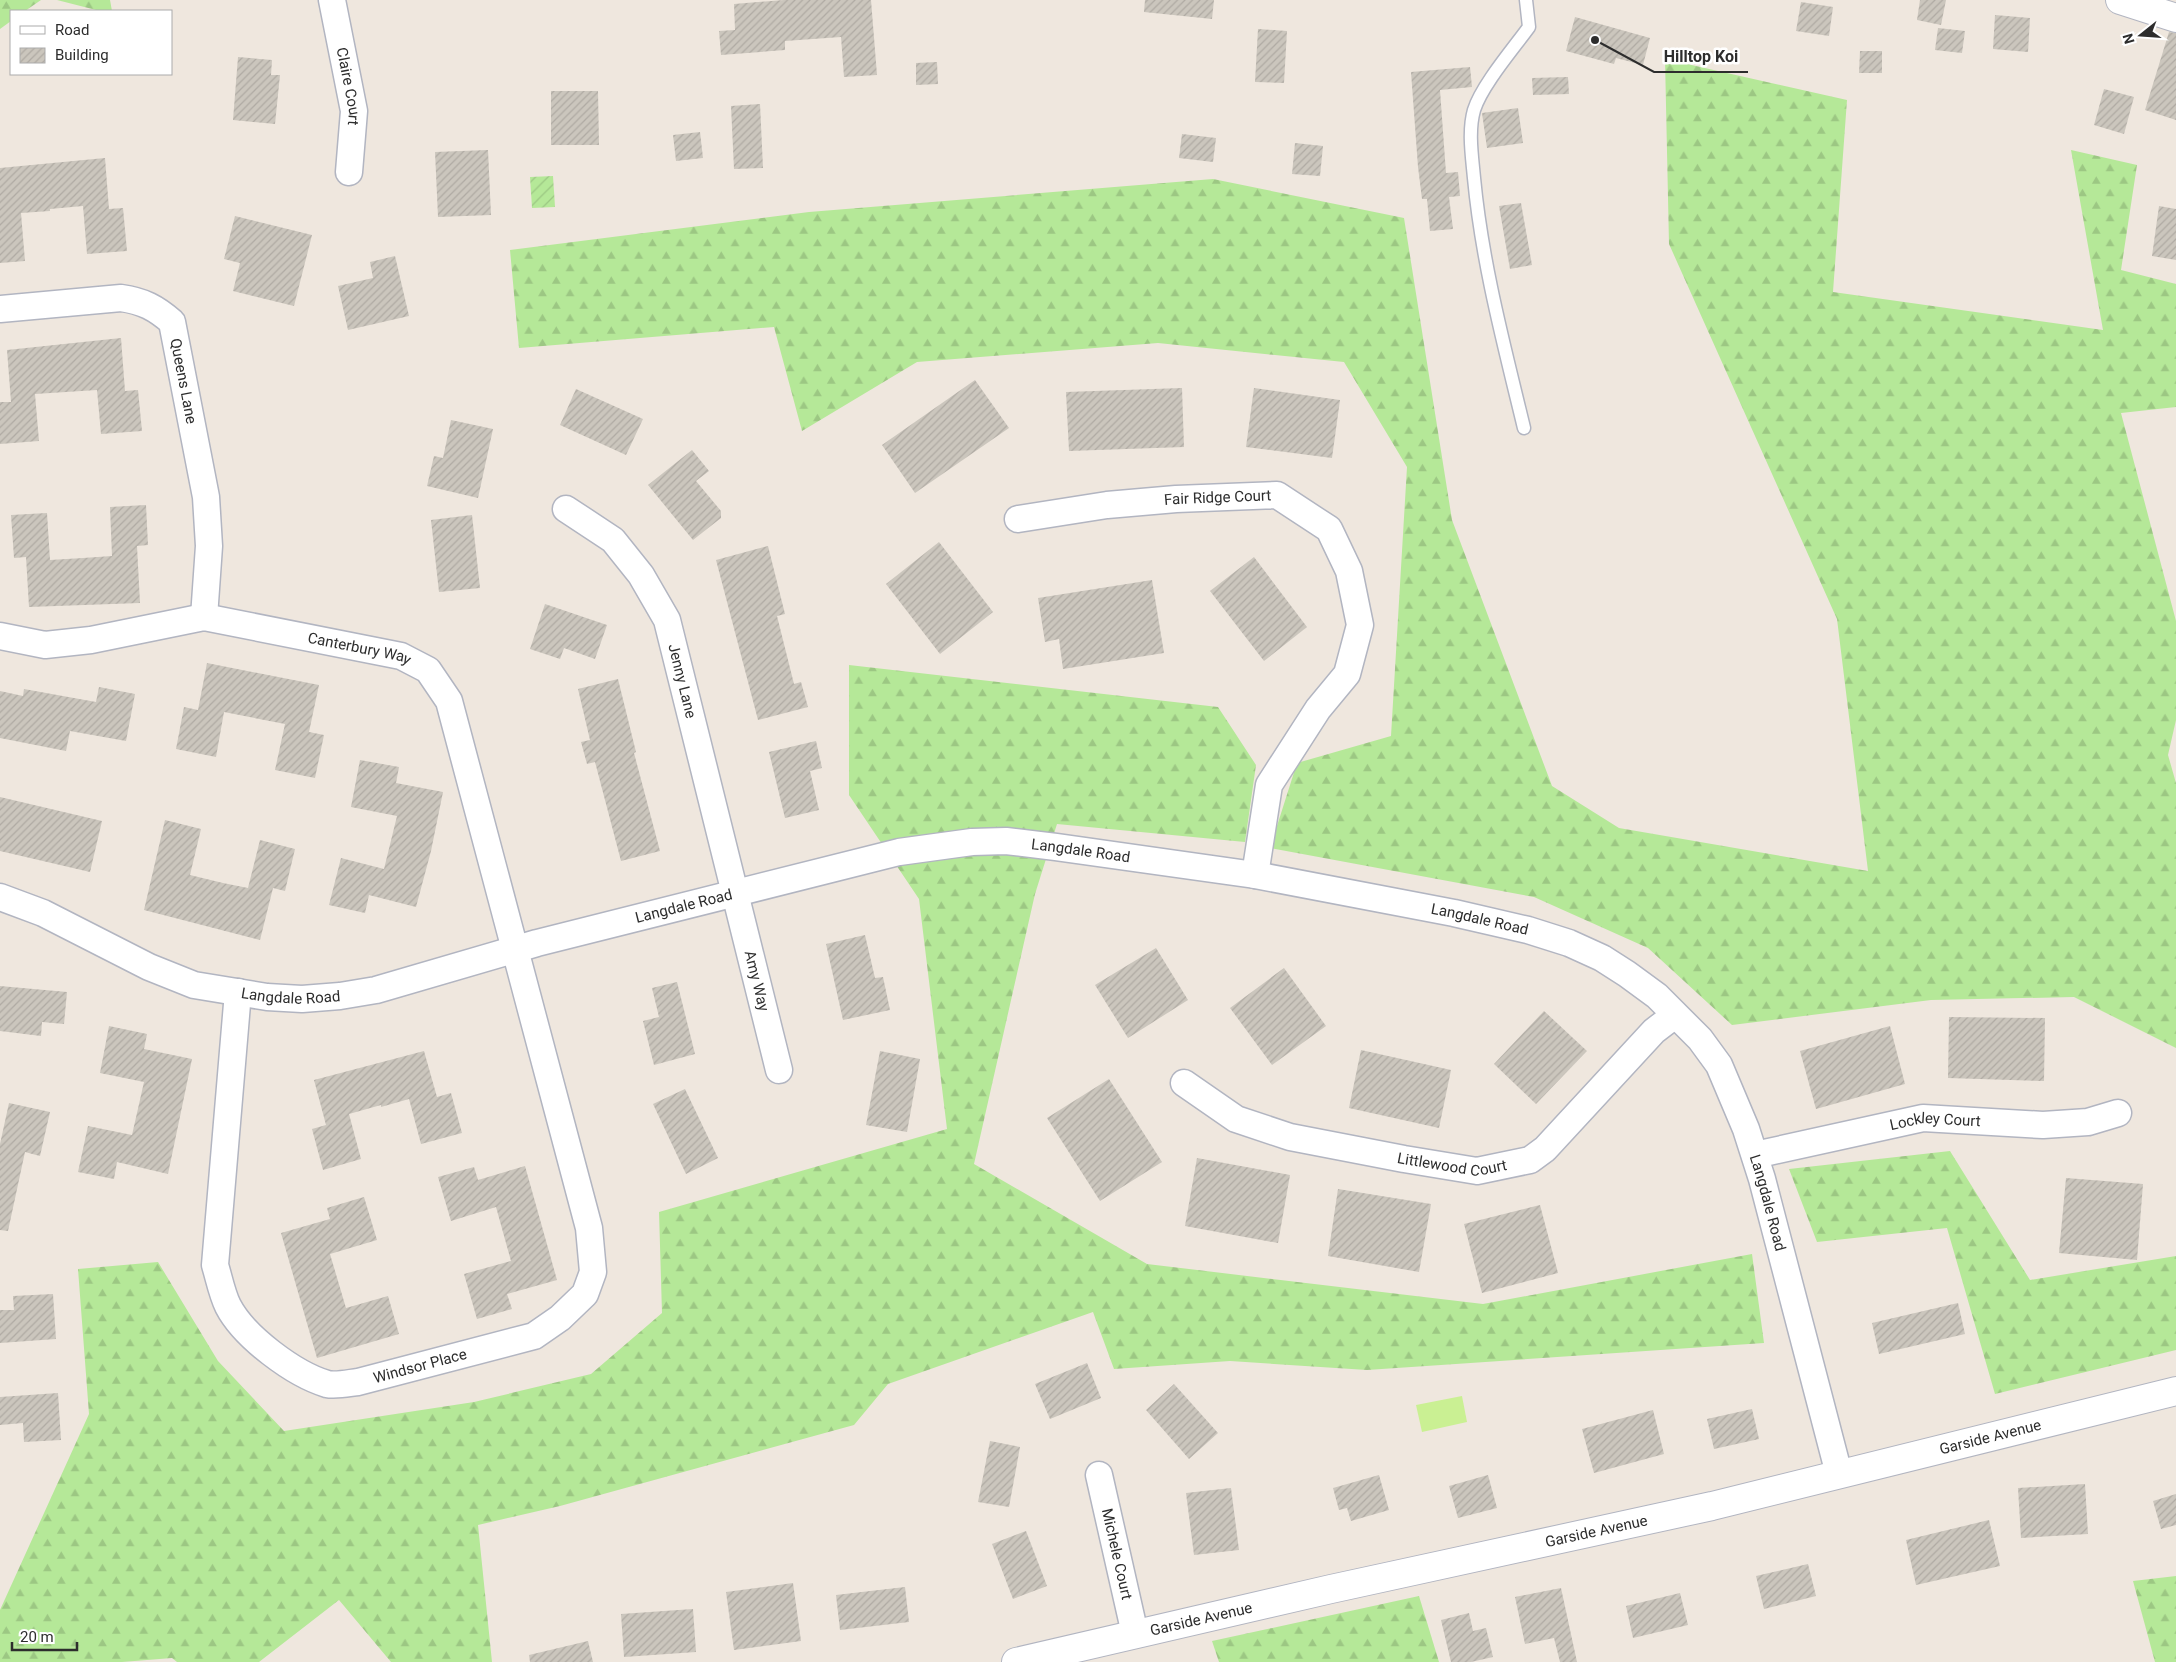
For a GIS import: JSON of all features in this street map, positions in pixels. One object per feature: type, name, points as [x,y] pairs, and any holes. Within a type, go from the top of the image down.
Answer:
[{"type":"street","name":"Claire Court","points":[[332,0],[354,112],[349,172]]},
{"type":"street","points":[[2120,0],[2176,18]]},
{"type":"street","name":"Queens Lane","points":[[0,308],[121,298],[136,300],[155,307],[172,322],[206,497],[209,546],[204,617]]},
{"type":"street","name":"Fair Ridge Court","points":[[1018,519],[1107,505],[1176,499],[1276,495],[1329,528],[1349,571],[1360,625],[1347,674],[1318,710],[1269,784],[1255,875]]},
{"type":"street","name":"Jenny Lane","points":[[566,509],[613,540],[642,575],[668,620],[736,892]]},
{"type":"street","name":"Canterbury Way","points":[[0,636],[45,645],[91,640],[204,617],[401,656],[428,670],[450,701],[516,949]]},
{"type":"street","name":"Langdale Road","points":[[0,897],[43,913],[149,967],[194,985],[238,992],[302,998],[340,996],[376,990],[516,949],[736,892],[899,852],[972,842],[1006,841],[1255,875],[1454,913],[1528,930],[1563,941],[1602,958],[1627,974],[1657,996],[1700,1038],[1719,1065],[1755,1155],[1839,1474]]},
{"type":"street","name":"Amy Way","points":[[736,892],[780,1070]]},
{"type":"street","name":"Windsor Place","points":[[238,992],[215,1265],[225,1298],[228,1306],[244,1330],[290,1366],[328,1384],[358,1382],[534,1336],[560,1318],[585,1294],[592,1272],[589,1228],[516,949]]},
{"type":"street","name":"Littlewood Court","points":[[1184,1083],[1236,1119],[1290,1137],[1477,1171],[1530,1160],[1545,1149],[1654,1031],[1675,1014]]},
{"type":"street","name":"Lockley Court","points":[[1755,1155],[1923,1118],[2043,1125],[2088,1122],[2118,1112]]},
{"type":"street","name":"Garside Avenue","points":[[1016,1662],[1331,1589],[1712,1506],[2176,1391]]},
{"type":"street","name":"Michele Court","points":[[1099,1475],[1135,1634]]},
{"type":"lane","points":[[1524,428],[1484,256],[1476,203],[1471,124],[1475,108],[1484,91],[1529,27],[1526,0]]},
{"type":"green space","points":[[0,0],[41,0],[26,10],[10,10],[10,22],[0,29]]},
{"type":"green space","points":[[57,0],[110,0],[112,10],[96,10]]},
{"type":"green space","points":[[1665,59],[1847,100],[1833,292],[2103,330],[2071,150],[2137,165],[2121,270],[2176,284],[2176,407],[2121,413],[2176,621],[2176,720],[2168,755],[2176,783],[2176,1048],[2074,997],[1931,1000],[1732,1025],[1648,948],[1534,897],[1270,848],[1297,763],[1391,736],[1407,467],[1344,362],[1158,343],[917,362],[802,431],[774,327],[519,348],[510,250],[809,212],[1213,179],[1404,218],[1452,520],[1552,786],[1619,828],[1868,871],[1837,619],[1669,244]]},
{"type":"green space","points":[[553,176],[555,207],[532,208],[530,177]]},
{"type":"green space","points":[[849,665],[1218,707],[1256,765],[1245,842],[1057,824],[1035,894],[974,1164],[1147,1264],[1483,1304],[1752,1254],[1764,1343],[1367,1370],[1230,1361],[1114,1369],[1093,1312],[888,1384],[854,1425],[560,1506],[478,1525],[492,1662],[391,1662],[339,1600],[259,1662],[177,1662],[172,1658],[122,1662],[0,1662],[0,1610],[89,1414],[78,1269],[158,1262],[218,1361],[284,1431],[474,1402],[591,1374],[662,1313],[659,1212],[947,1129],[919,899],[849,795]]},
{"type":"green space","points":[[1950,1151],[2030,1280],[2176,1256],[2176,1350],[1995,1394],[1947,1228],[1817,1242],[1789,1169]]},
{"type":"green space","points":[[1462,1396],[1467,1422],[1422,1432],[1416,1405]]},
{"type":"green space","points":[[2176,1576],[2176,1662],[2155,1662],[2133,1581]]},
{"type":"green space","points":[[1419,1596],[1439,1662],[1219,1662],[1212,1641]]},
{"type":"building","points":[[784,0],[871,0],[877,75],[844,77],[841,37],[785,41],[785,50],[721,55],[719,31],[735,30],[734,4]]},
{"type":"building","points":[[1145,0],[1214,0],[1212,19],[1144,12]]},
{"type":"building","points":[[1920,0],[1946,0],[1941,25],[1917,20]]},
{"type":"building","points":[[1801,2],[1833,7],[1829,36],[1796,31]]},
{"type":"building","points":[[1995,15],[2030,18],[2028,52],[1993,49]]},
{"type":"building","points":[[1575,17],[1650,38],[1643,65],[1616,58],[1614,64],[1566,51]]},
{"type":"building","points":[[1938,28],[1965,31],[1962,53],[1935,50]]},
{"type":"building","points":[[1258,29],[1287,31],[1284,83],[1255,82]]},
{"type":"building","points":[[2169,32],[2176,33],[2176,120],[2145,110]]},
{"type":"building","points":[[1860,51],[1882,51],[1882,73],[1859,73]]},
{"type":"building","points":[[238,57],[272,60],[271,75],[280,75],[275,124],[233,120]]},
{"type":"building","points":[[937,62],[938,84],[916,85],[916,63]]},
{"type":"building","points":[[1470,67],[1472,87],[1440,90],[1446,173],[1458,172],[1460,196],[1449,197],[1453,229],[1430,231],[1427,199],[1422,199],[1418,167],[1411,72]]},
{"type":"building","points":[[1568,77],[1569,94],[1533,95],[1532,78]]},
{"type":"building","points":[[2104,89],[2134,97],[2124,134],[2094,125]]},
{"type":"building","points":[[551,91],[598,91],[599,145],[551,145]]},
{"type":"building","points":[[760,104],[763,168],[734,169],[731,106]]},
{"type":"building","points":[[1518,108],[1523,143],[1487,148],[1482,113]]},
{"type":"building","points":[[700,132],[703,158],[676,161],[673,135]]},
{"type":"building","points":[[1182,134],[1216,138],[1213,162],[1179,158]]},
{"type":"building","points":[[1295,143],[1323,146],[1320,176],[1292,174]]},
{"type":"building","points":[[488,150],[491,215],[438,217],[435,152]]},
{"type":"building","points":[[105,158],[109,209],[123,208],[127,251],[87,254],[83,206],[50,209],[50,211],[21,213],[25,261],[0,263],[0,168]]},
{"type":"building","points":[[1521,203],[1532,265],[1510,269],[1499,206]]},
{"type":"building","points":[[2159,206],[2176,209],[2176,260],[2152,256]]},
{"type":"building","points":[[235,216],[312,235],[294,306],[233,291],[240,263],[224,259]]},
{"type":"building","points":[[395,256],[409,316],[348,330],[338,286],[373,278],[370,262]]},
{"type":"building","points":[[121,338],[125,391],[138,390],[142,431],[101,434],[97,390],[35,394],[39,441],[0,444],[0,402],[11,402],[7,350]]},
{"type":"building","points":[[975,380],[1009,428],[915,493],[882,445]]},
{"type":"building","points":[[1182,388],[1184,447],[1069,451],[1066,392]]},
{"type":"building","points":[[1254,388],[1340,400],[1332,458],[1246,447]]},
{"type":"building","points":[[576,389],[643,419],[626,455],[560,425]]},
{"type":"building","points":[[451,420],[493,429],[478,498],[427,486],[434,456],[443,458]]},
{"type":"building","points":[[692,450],[709,471],[696,481],[721,511],[721,518],[693,540],[648,485]]},
{"type":"building","points":[[146,505],[148,545],[137,546],[140,603],[29,607],[26,557],[14,558],[11,515],[47,513],[50,560],[112,556],[110,507]]},
{"type":"building","points":[[472,515],[480,588],[439,592],[431,520]]},
{"type":"building","points":[[939,542],[993,612],[940,654],[886,584]]},
{"type":"building","points":[[768,546],[785,614],[777,616],[794,684],[801,682],[808,707],[758,720],[716,560]]},
{"type":"building","points":[[1254,557],[1307,627],[1264,661],[1210,591]]},
{"type":"building","points":[[1152,580],[1164,653],[1063,669],[1059,639],[1045,642],[1038,598]]},
{"type":"building","points":[[545,604],[607,625],[595,659],[564,648],[560,659],[530,649]]},
{"type":"building","points":[[207,663],[319,685],[309,732],[324,735],[315,778],[275,770],[285,724],[224,712],[216,757],[176,749],[184,707],[198,710]]},
{"type":"building","points":[[618,679],[636,752],[634,753],[660,851],[621,861],[595,762],[587,764],[581,742],[590,740],[578,689]]},
{"type":"building","points":[[99,687],[135,694],[126,741],[70,731],[66,751],[0,738],[0,691],[23,696],[24,689],[96,702]]},
{"type":"building","points":[[816,741],[822,768],[810,771],[819,810],[785,818],[769,752]]},
{"type":"building","points":[[360,760],[399,767],[396,783],[443,792],[431,851],[416,907],[369,895],[365,913],[329,905],[341,858],[384,869],[397,816],[351,807]]},
{"type":"building","points":[[0,797],[102,821],[90,872],[0,851]]},
{"type":"building","points":[[165,820],[201,829],[190,875],[223,883],[248,888],[260,840],[295,849],[285,891],[273,888],[260,940],[144,910]]},
{"type":"building","points":[[865,935],[875,978],[883,977],[890,1010],[843,1020],[826,944]]},
{"type":"building","points":[[1156,948],[1188,1000],[1128,1038],[1095,985]]},
{"type":"building","points":[[1284,968],[1326,1026],[1272,1065],[1230,1008]]},
{"type":"building","points":[[677,982],[695,1054],[654,1065],[643,1021],[659,1017],[652,988]]},
{"type":"building","points":[[0,986],[67,992],[64,1024],[42,1022],[41,1036],[0,1031]]},
{"type":"building","points":[[1544,1011],[1587,1051],[1536,1104],[1494,1064]]},
{"type":"building","points":[[1949,1017],[2045,1018],[2044,1081],[1948,1078]]},
{"type":"building","points":[[109,1026],[147,1034],[144,1049],[192,1059],[168,1174],[117,1162],[114,1179],[78,1172],[88,1126],[132,1135],[144,1082],[100,1073]]},
{"type":"building","points":[[1890,1026],[1905,1084],[1816,1109],[1800,1051]]},
{"type":"building","points":[[1361,1050],[1451,1070],[1439,1128],[1349,1108]]},
{"type":"building","points":[[424,1051],[437,1097],[451,1093],[462,1133],[421,1144],[409,1099],[381,1107],[381,1105],[349,1114],[361,1159],[323,1170],[312,1129],[326,1125],[314,1080]]},
{"type":"building","points":[[880,1051],[920,1059],[907,1132],[866,1125]]},
{"type":"building","points":[[1109,1079],[1162,1162],[1100,1201],[1047,1118]]},
{"type":"building","points":[[685,1089],[718,1158],[686,1174],[653,1104]]},
{"type":"building","points":[[9,1103],[50,1112],[40,1156],[25,1152],[8,1231],[0,1230],[0,1144]]},
{"type":"building","points":[[1197,1158],[1290,1175],[1278,1243],[1185,1226]]},
{"type":"building","points":[[525,1166],[557,1280],[507,1294],[512,1309],[477,1319],[464,1274],[511,1261],[496,1207],[451,1221],[438,1177],[474,1167],[478,1180]]},
{"type":"building","points":[[2066,1178],[2143,1184],[2137,1260],[2059,1253]]},
{"type":"building","points":[[1338,1189],[1431,1204],[1419,1272],[1328,1256]]},
{"type":"building","points":[[364,1197],[377,1240],[330,1254],[346,1308],[388,1296],[399,1334],[317,1358],[281,1233],[330,1219],[327,1208]]},
{"type":"building","points":[[1540,1205],[1558,1273],[1482,1293],[1464,1224]]},
{"type":"building","points":[[53,1294],[56,1339],[0,1343],[0,1310],[14,1310],[13,1296]]},
{"type":"building","points":[[1958,1303],[1965,1334],[1879,1354],[1872,1323]]},
{"type":"building","points":[[1087,1363],[1101,1398],[1050,1419],[1035,1384]]},
{"type":"building","points":[[1174,1384],[1218,1433],[1189,1459],[1146,1410]]},
{"type":"building","points":[[58,1393],[61,1440],[24,1442],[23,1423],[0,1425],[0,1397]]},
{"type":"building","points":[[1752,1409],[1759,1439],[1714,1449],[1707,1419]]},
{"type":"building","points":[[1653,1410],[1664,1454],[1594,1473],[1582,1429]]},
{"type":"building","points":[[990,1441],[1020,1447],[1009,1507],[978,1502]]},
{"type":"building","points":[[1379,1475],[1389,1510],[1351,1521],[1347,1508],[1339,1510],[1333,1488]]},
{"type":"building","points":[[1488,1475],[1497,1508],[1458,1518],[1449,1486]]},
{"type":"building","points":[[2085,1484],[2088,1534],[2021,1538],[2018,1488]]},
{"type":"building","points":[[1231,1488],[1239,1550],[1194,1555],[1186,1493]]},
{"type":"building","points":[[2176,1494],[2176,1525],[2161,1529],[2153,1501]]},
{"type":"building","points":[[1989,1520],[2000,1566],[1916,1585],[1906,1540]]},
{"type":"building","points":[[1026,1531],[1047,1586],[1013,1599],[992,1544]]},
{"type":"building","points":[[1808,1564],[1816,1596],[1764,1609],[1756,1576]]},
{"type":"building","points":[[793,1583],[801,1641],[734,1650],[726,1592]]},
{"type":"building","points":[[905,1587],[909,1622],[840,1630],[836,1595]]},
{"type":"building","points":[[1561,1588],[1577,1662],[1560,1662],[1554,1638],[1525,1644],[1515,1597]]},
{"type":"building","points":[[1680,1593],[1688,1625],[1633,1638],[1626,1606]]},
{"type":"building","points":[[693,1609],[696,1652],[624,1657],[621,1614]]},
{"type":"building","points":[[1469,1613],[1473,1631],[1486,1628],[1493,1657],[1471,1662],[1451,1662],[1441,1620]]},
{"type":"building","points":[[588,1641],[593,1662],[530,1662],[529,1655]]},
{"type":"place","name":"Hilltop Koi","points":[[1595,40]]}]
